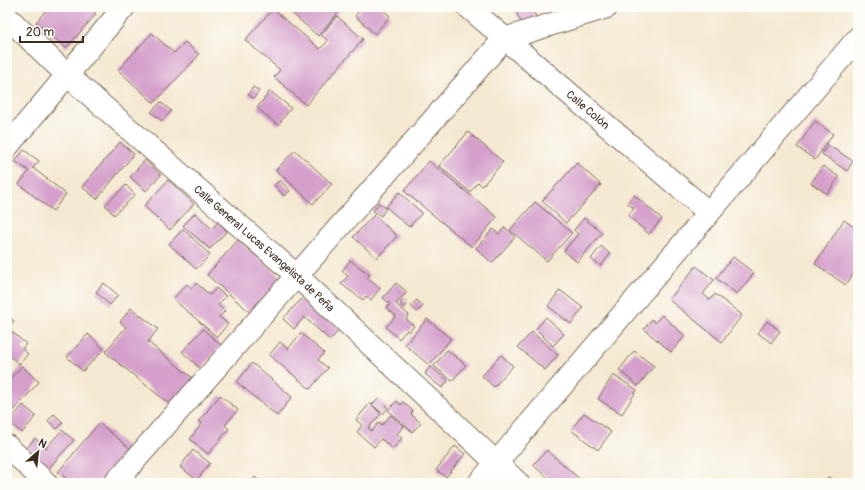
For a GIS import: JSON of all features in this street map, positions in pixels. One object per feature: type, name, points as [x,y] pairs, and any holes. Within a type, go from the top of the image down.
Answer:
[{"type":"street","points":[[7,147],[66,74],[124,7]]},
{"type":"street","name":"Calle Colón","points":[[468,7],[708,212]]},
{"type":"street","points":[[115,483],[504,39],[607,7]]},
{"type":"street","name":"Calle General Lucas Evangelista de Peña","points":[[7,17],[66,74],[296,275],[518,483]]},
{"type":"street","points":[[479,483],[708,212],[858,38]]},
{"type":"street","points":[[7,446],[46,483]]},
{"type":"building","points":[[49,7],[88,7],[96,14],[66,48],[36,22]]},
{"type":"building","points":[[285,7],[343,7],[318,36]]},
{"type":"building","points":[[359,7],[382,7],[381,8],[390,16],[375,34],[355,16],[361,9]]},
{"type":"building","points":[[527,7],[532,7],[536,17],[522,24],[516,12]]},
{"type":"building","points":[[273,9],[320,49],[328,41],[321,35],[337,16],[363,39],[306,105],[274,77],[280,70],[245,40]]},
{"type":"building","points":[[152,33],[174,53],[185,42],[199,55],[154,103],[118,70]]},
{"type":"building","points":[[253,87],[259,91],[254,98],[248,95]]},
{"type":"building","points":[[270,91],[291,108],[278,125],[257,108]]},
{"type":"building","points":[[161,102],[171,111],[162,121],[151,112]]},
{"type":"building","points":[[815,121],[833,134],[815,160],[797,147]]},
{"type":"building","points":[[468,132],[503,162],[482,186],[478,182],[470,192],[439,166]]},
{"type":"building","points":[[120,142],[134,154],[97,199],[82,187]]},
{"type":"building","points":[[828,145],[853,161],[847,171],[822,154]]},
{"type":"building","points":[[24,150],[39,161],[33,168],[66,194],[53,211],[19,184],[29,171],[15,161]]},
{"type":"building","points":[[295,150],[332,184],[313,204],[276,170]]},
{"type":"building","points":[[145,160],[161,175],[146,191],[130,177]]},
{"type":"building","points":[[429,161],[497,217],[472,247],[404,191]]},
{"type":"building","points":[[577,163],[601,185],[566,223],[542,201]]},
{"type":"building","points":[[823,166],[839,177],[827,194],[811,183]]},
{"type":"building","points":[[168,180],[194,204],[170,230],[144,206]]},
{"type":"building","points":[[280,180],[290,191],[284,196],[274,185]]},
{"type":"building","points":[[126,185],[135,195],[114,215],[105,205]]},
{"type":"building","points":[[399,192],[422,213],[409,227],[386,207]]},
{"type":"building","points":[[634,195],[662,219],[649,234],[628,216],[634,208],[627,203]]},
{"type":"building","points":[[535,202],[572,233],[547,261],[510,230]]},
{"type":"building","points":[[379,203],[386,208],[381,216],[373,211]]},
{"type":"building","points":[[195,213],[212,229],[218,222],[227,231],[210,249],[183,226]]},
{"type":"building","points":[[374,215],[397,236],[377,258],[353,237]]},
{"type":"building","points":[[584,218],[602,233],[577,262],[564,251],[578,234],[574,230]]},
{"type":"building","points":[[844,220],[858,230],[858,267],[846,285],[815,264]]},
{"type":"building","points":[[505,227],[515,237],[492,263],[476,248],[493,229],[499,234]]},
{"type":"building","points":[[183,229],[210,255],[196,269],[169,244]]},
{"type":"building","points":[[238,240],[283,279],[252,314],[207,275]]},
{"type":"building","points":[[601,246],[610,254],[601,266],[591,259]]},
{"type":"building","points":[[733,257],[754,273],[737,294],[716,278]]},
{"type":"building","points":[[350,260],[370,275],[367,278],[380,288],[371,300],[366,296],[363,300],[341,284],[348,276],[342,271]]},
{"type":"building","points":[[696,266],[714,280],[703,294],[710,300],[715,294],[742,315],[722,342],[669,300]]},
{"type":"building","points":[[104,283],[118,295],[110,305],[96,292]]},
{"type":"building","points":[[196,283],[210,295],[216,288],[226,296],[218,305],[225,311],[219,317],[228,324],[217,337],[173,299],[187,284],[192,288]]},
{"type":"building","points":[[396,283],[407,292],[396,304],[409,315],[406,319],[414,326],[409,332],[407,330],[399,339],[386,327],[396,316],[386,308],[390,304],[383,298]]},
{"type":"building","points":[[560,290],[583,308],[571,324],[548,306]]},
{"type":"building","points":[[303,297],[340,329],[330,340],[304,317],[294,329],[283,319]]},
{"type":"building","points":[[403,299],[408,303],[404,308],[400,304]]},
{"type":"building","points":[[417,300],[423,306],[417,312],[411,306]]},
{"type":"building","points":[[7,307],[11,311],[7,315]]},
{"type":"building","points":[[131,308],[158,329],[148,342],[195,380],[173,407],[105,352],[126,327],[120,322]]},
{"type":"building","points":[[7,315],[14,321],[7,330]]},
{"type":"building","points":[[662,315],[685,336],[671,352],[644,329],[652,319],[655,323]]},
{"type":"building","points":[[546,317],[564,334],[553,346],[536,329]]},
{"type":"building","points":[[427,319],[451,339],[429,365],[405,345]]},
{"type":"building","points":[[767,321],[780,331],[771,343],[758,333]]},
{"type":"building","points":[[203,329],[221,345],[201,369],[182,352]]},
{"type":"building","points":[[11,331],[26,344],[22,349],[28,354],[19,364],[10,356],[7,360],[7,336]]},
{"type":"building","points":[[532,332],[558,355],[545,370],[518,347]]},
{"type":"building","points":[[301,333],[324,353],[318,360],[328,368],[310,389],[269,355],[280,342],[288,349]]},
{"type":"building","points":[[88,334],[104,349],[83,371],[67,357]]},
{"type":"building","points":[[447,350],[466,365],[452,381],[434,366]]},
{"type":"building","points":[[634,351],[654,366],[638,386],[619,370]]},
{"type":"building","points":[[501,355],[513,366],[494,387],[482,376]]},
{"type":"building","points":[[252,363],[292,397],[277,416],[237,382]]},
{"type":"building","points":[[22,366],[39,382],[7,418],[7,382]]},
{"type":"building","points":[[430,366],[448,381],[442,388],[425,374]]},
{"type":"building","points":[[613,375],[637,390],[622,414],[598,399]]},
{"type":"building","points":[[220,395],[238,410],[225,425],[229,429],[208,454],[190,439],[202,423],[199,421]]},
{"type":"building","points":[[378,398],[388,408],[383,414],[372,405]]},
{"type":"building","points":[[397,401],[401,405],[403,402],[413,411],[411,414],[421,423],[412,432],[388,410]]},
{"type":"building","points":[[370,403],[381,414],[368,428],[372,431],[379,422],[382,425],[391,415],[404,426],[397,434],[402,438],[393,449],[381,439],[374,447],[357,432],[362,425],[356,420]]},
{"type":"building","points":[[23,405],[36,416],[22,433],[9,422]]},
{"type":"building","points":[[584,413],[611,432],[598,450],[571,430]]},
{"type":"building","points":[[54,414],[63,422],[57,429],[48,421]]},
{"type":"building","points":[[99,423],[133,451],[106,483],[72,483],[58,472]]},
{"type":"building","points":[[62,430],[74,440],[48,469],[25,450],[35,438],[46,448]]},
{"type":"building","points":[[455,446],[465,454],[446,477],[436,470]]},
{"type":"building","points":[[193,450],[210,463],[197,480],[180,467]]},
{"type":"building","points":[[547,450],[584,483],[554,483],[533,465]]},
{"type":"building","points":[[255,477],[261,483],[250,483]]},
{"type":"building","points":[[828,477],[839,483],[825,482]]}]
